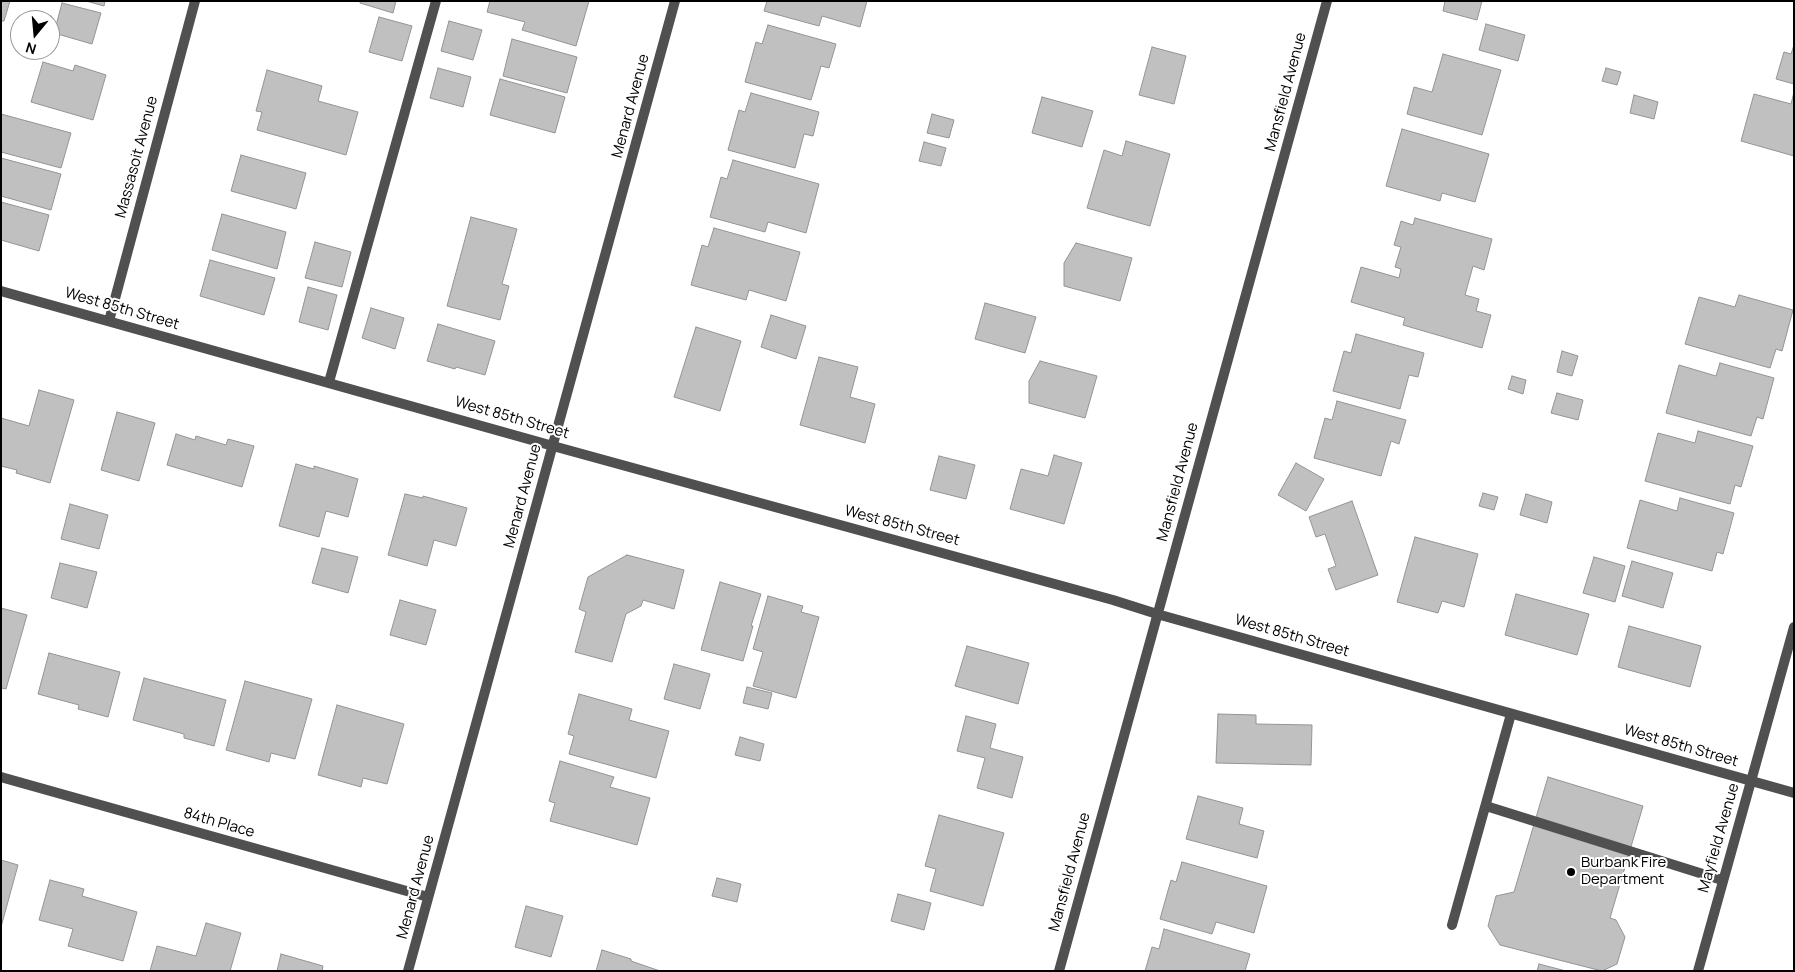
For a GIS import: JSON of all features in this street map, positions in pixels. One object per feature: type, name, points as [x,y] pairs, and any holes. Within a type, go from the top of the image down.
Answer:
[{"type":"street","name":"Massasoit Avenue","points":[[109,321],[195,1]]},
{"type":"street","points":[[329,382],[436,1]]},
{"type":"street","name":"Menard Avenue","points":[[408,971],[675,1]]},
{"type":"street","name":"Mansfield Avenue","points":[[1059,971],[1327,1]]},
{"type":"street","name":"West 85th Street","points":[[1,291],[552,446],[1094,595],[1794,793]]},
{"type":"street","name":"Mayfield Avenue","points":[[1698,971],[1794,627]]},
{"type":"street","points":[[1452,925],[1511,714]]},
{"type":"street","name":"84th Place","points":[[1,777],[428,897]]},
{"type":"street","points":[[1486,806],[1722,880]]},
{"type":"building","points":[[1,1],[10,1],[4,21],[1,21]]},
{"type":"building","points":[[86,1],[105,1],[104,6]]},
{"type":"building","points":[[360,1],[396,1],[393,13],[360,3]]},
{"type":"building","points":[[490,1],[589,1],[576,46],[522,30],[525,22],[487,12]]},
{"type":"building","points":[[767,1],[867,1],[860,27],[822,16],[819,26],[764,11]]},
{"type":"building","points":[[1445,1],[1482,1],[1477,20],[1443,11]]},
{"type":"building","points":[[62,3],[101,13],[92,44],[60,35],[60,10]]},
{"type":"building","points":[[379,17],[412,26],[402,61],[369,52]]},
{"type":"building","points":[[449,21],[482,30],[473,60],[441,51]]},
{"type":"building","points":[[1486,24],[1525,35],[1518,61],[1479,50]]},
{"type":"building","points":[[768,25],[836,44],[829,68],[821,66],[811,100],[745,82],[756,42],[762,44]]},
{"type":"building","points":[[512,39],[577,57],[567,93],[503,76]]},
{"type":"building","points":[[1794,45],[1794,84],[1776,79],[1784,52],[1791,54]]},
{"type":"building","points":[[1152,47],[1186,56],[1174,104],[1139,95]]},
{"type":"building","points":[[1443,54],[1501,70],[1482,135],[1407,114],[1414,87],[1432,92]]},
{"type":"building","points":[[43,62],[73,71],[75,65],[106,75],[93,120],[31,102]]},
{"type":"building","points":[[438,68],[471,77],[463,107],[430,98]]},
{"type":"building","points":[[1606,68],[1621,72],[1617,85],[1602,81]]},
{"type":"building","points":[[267,70],[322,86],[318,101],[358,112],[346,155],[257,130],[262,112],[256,111]]},
{"type":"building","points":[[500,79],[565,97],[555,133],[490,115]]},
{"type":"building","points":[[1794,92],[1794,156],[1741,141],[1754,94],[1791,104]]},
{"type":"building","points":[[751,93],[819,112],[813,136],[804,134],[795,168],[728,150],[739,110],[745,112]]},
{"type":"building","points":[[1634,95],[1658,102],[1654,119],[1630,113]]},
{"type":"building","points":[[1042,97],[1093,111],[1082,147],[1032,133]]},
{"type":"building","points":[[1,114],[71,133],[61,168],[1,152]]},
{"type":"building","points":[[932,114],[954,120],[949,138],[927,133]]},
{"type":"building","points":[[1402,129],[1489,154],[1475,202],[1442,193],[1440,201],[1386,186]]},
{"type":"building","points":[[1126,141],[1170,154],[1150,226],[1087,208],[1104,150],[1122,156]]},
{"type":"building","points":[[924,142],[946,148],[941,166],[919,161]]},
{"type":"building","points":[[241,155],[306,173],[296,209],[231,191]]},
{"type":"building","points":[[1,158],[61,174],[51,210],[1,196]]},
{"type":"building","points":[[733,160],[819,184],[806,233],[768,222],[765,232],[710,217],[721,177],[727,179]]},
{"type":"building","points":[[1,202],[49,215],[39,251],[1,240]]},
{"type":"building","points":[[222,214],[286,232],[277,269],[212,250]]},
{"type":"building","points":[[471,217],[517,229],[502,284],[509,286],[500,320],[447,306]]},
{"type":"building","points":[[1415,218],[1492,239],[1484,270],[1473,266],[1465,295],[1479,299],[1476,311],[1491,315],[1482,348],[1403,325],[1405,318],[1351,302],[1361,267],[1399,278],[1401,269],[1395,267],[1401,247],[1394,245],[1401,221],[1413,225]]},
{"type":"building","points":[[714,228],[800,252],[786,301],[749,290],[746,300],[691,285],[702,245],[708,247]]},
{"type":"building","points":[[315,242],[351,252],[342,287],[305,278]]},
{"type":"building","points":[[1076,243],[1132,258],[1120,301],[1064,286],[1064,263]]},
{"type":"building","points":[[210,260],[275,278],[264,315],[200,296]]},
{"type":"building","points":[[308,287],[337,295],[328,330],[299,322]]},
{"type":"building","points":[[1739,295],[1793,310],[1782,351],[1776,349],[1770,368],[1685,344],[1699,297],[1735,307]]},
{"type":"building","points":[[985,303],[1036,317],[1025,353],[975,339]]},
{"type":"building","points":[[371,308],[404,318],[395,349],[362,338]]},
{"type":"building","points":[[771,315],[806,326],[796,359],[761,347]]},
{"type":"building","points":[[438,324],[495,341],[485,375],[427,361]]},
{"type":"building","points":[[696,327],[741,341],[720,411],[674,397]]},
{"type":"building","points":[[1356,334],[1424,353],[1418,377],[1409,375],[1400,409],[1333,391],[1344,351],[1351,353]]},
{"type":"building","points":[[1562,351],[1578,356],[1572,376],[1557,372]]},
{"type":"building","points":[[819,357],[858,367],[850,397],[875,404],[865,443],[800,425]]},
{"type":"building","points":[[1040,361],[1097,376],[1085,418],[1029,403],[1029,381]]},
{"type":"building","points":[[1720,363],[1774,378],[1763,419],[1757,417],[1751,436],[1666,413],[1679,365],[1716,376]]},
{"type":"building","points":[[1512,376],[1526,380],[1523,394],[1508,389]]},
{"type":"building","points":[[39,390],[74,400],[50,483],[16,473],[17,470],[1,466],[1,418],[29,426]]},
{"type":"building","points":[[1557,393],[1583,400],[1578,420],[1551,413]]},
{"type":"building","points":[[1337,401],[1406,420],[1399,444],[1391,441],[1381,476],[1314,458],[1325,418],[1332,420]]},
{"type":"building","points":[[117,412],[155,423],[139,481],[101,470]]},
{"type":"building","points":[[1698,431],[1753,446],[1741,487],[1735,485],[1730,504],[1645,481],[1658,433],[1695,443]]},
{"type":"building","points":[[176,434],[195,440],[196,436],[226,445],[228,439],[254,446],[242,487],[167,465]]},
{"type":"building","points":[[1054,455],[1082,463],[1064,524],[1010,509],[1021,469],[1048,476]]},
{"type":"building","points":[[939,456],[975,465],[966,499],[930,490]]},
{"type":"building","points":[[1296,463],[1324,479],[1306,511],[1278,495]]},
{"type":"building","points":[[296,464],[314,469],[314,466],[358,479],[348,517],[326,511],[319,537],[279,526]]},
{"type":"building","points":[[1483,493],[1498,497],[1494,510],[1479,506]]},
{"type":"building","points":[[405,494],[423,498],[423,496],[467,508],[456,546],[434,540],[427,566],[388,555]]},
{"type":"building","points":[[1526,494],[1552,502],[1547,523],[1520,515]]},
{"type":"building","points":[[1680,498],[1734,513],[1723,554],[1717,552],[1712,571],[1627,548],[1640,500],[1677,511]]},
{"type":"building","points":[[1352,501],[1378,575],[1336,590],[1328,569],[1336,566],[1325,534],[1316,537],[1309,517]]},
{"type":"building","points":[[70,504],[108,515],[99,549],[61,539]]},
{"type":"building","points":[[1415,537],[1478,554],[1464,607],[1442,601],[1438,613],[1397,602]]},
{"type":"building","points":[[322,548],[358,557],[348,593],[312,583]]},
{"type":"building","points":[[627,555],[684,570],[674,609],[643,600],[641,606],[626,614],[612,662],[575,652],[586,612],[579,609],[588,577]]},
{"type":"building","points":[[1594,557],[1625,566],[1615,602],[1583,593]]},
{"type":"building","points":[[1632,561],[1673,573],[1663,608],[1622,596]]},
{"type":"building","points":[[60,563],[97,572],[87,608],[51,598]]},
{"type":"building","points":[[720,582],[761,594],[743,661],[701,650]]},
{"type":"building","points":[[1516,594],[1589,614],[1577,655],[1505,635]]},
{"type":"building","points":[[768,596],[803,606],[801,612],[819,617],[796,698],[753,686],[763,652],[753,649]]},
{"type":"building","points":[[400,600],[436,610],[426,645],[390,635]]},
{"type":"building","points":[[1,608],[27,615],[6,689],[1,688]]},
{"type":"building","points":[[1629,626],[1701,646],[1690,687],[1618,667]]},
{"type":"building","points":[[967,646],[1029,663],[1018,704],[955,686]]},
{"type":"building","points":[[49,653],[120,672],[108,717],[78,709],[79,705],[38,694]]},
{"type":"building","points":[[674,664],[710,674],[700,709],[664,699]]},
{"type":"building","points":[[144,678],[226,700],[214,746],[184,738],[184,734],[133,720]]},
{"type":"building","points":[[245,681],[312,699],[295,759],[271,753],[269,762],[226,750]]},
{"type":"building","points":[[747,687],[772,693],[768,709],[743,703]]},
{"type":"building","points":[[579,694],[632,709],[629,720],[669,731],[656,778],[569,754],[574,736],[568,734]]},
{"type":"building","points":[[337,705],[404,724],[387,784],[363,778],[361,787],[318,775]]},
{"type":"building","points":[[1218,714],[1256,715],[1256,724],[1312,725],[1311,765],[1216,763]]},
{"type":"building","points":[[966,716],[996,724],[990,748],[1023,757],[1012,798],[977,788],[985,758],[957,751]]},
{"type":"building","points":[[740,737],[764,744],[760,761],[735,755]]},
{"type":"building","points":[[560,761],[614,777],[610,787],[650,798],[637,845],[550,821],[555,803],[549,801]]},
{"type":"building","name":"Burbank Fire Department","points":[[1548,777],[1643,806],[1610,918],[1616,920],[1625,937],[1617,964],[1602,971],[1500,945],[1488,926],[1496,896],[1514,892]]},
{"type":"building","points":[[1198,796],[1243,808],[1239,824],[1264,831],[1257,858],[1186,839]]},
{"type":"building","points":[[939,815],[1004,833],[983,906],[930,891],[936,869],[925,866]]},
{"type":"building","points":[[1,860],[18,865],[1,927]]},
{"type":"building","points":[[1182,862],[1267,886],[1254,933],[1216,922],[1212,934],[1160,919],[1171,880],[1176,882]]},
{"type":"building","points":[[717,878],[741,884],[737,902],[712,896]]},
{"type":"building","points":[[50,880],[84,889],[82,896],[137,912],[123,961],[68,946],[73,929],[39,920]]},
{"type":"building","points":[[898,894],[931,903],[924,930],[891,921]]},
{"type":"building","points":[[526,906],[563,916],[551,957],[515,947]]},
{"type":"building","points":[[206,923],[241,933],[230,971],[150,971],[157,946],[196,956]]},
{"type":"building","points":[[1164,929],[1250,954],[1245,971],[1145,971],[1152,947],[1159,949]]},
{"type":"building","points":[[602,950],[631,959],[631,961],[660,971],[596,971]]},
{"type":"building","points":[[281,954],[323,966],[322,971],[277,971]]},
{"type":"building","points":[[1539,964],[1566,971],[1537,971]]},
{"type":"place","name":"Burbank Fire Department","points":[[1571,872]]}]
